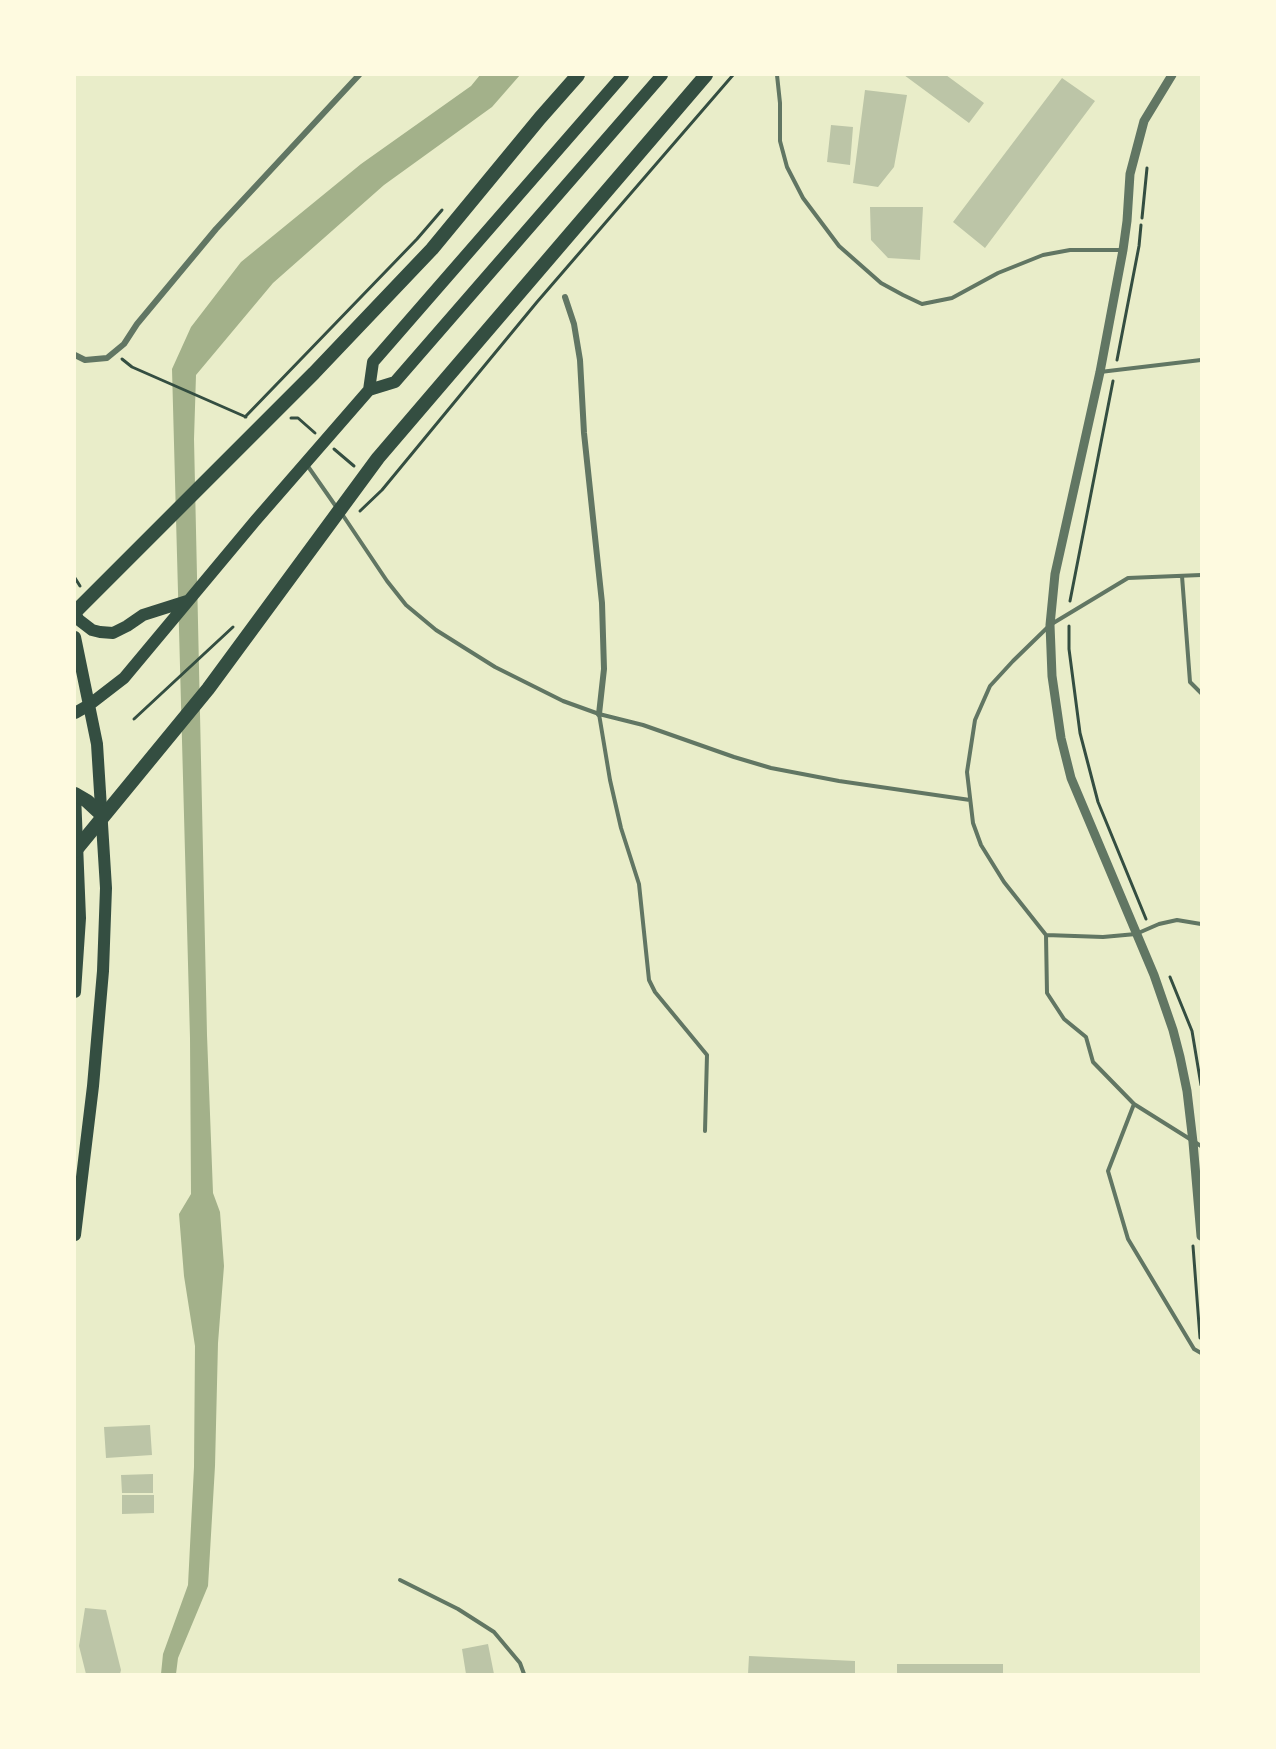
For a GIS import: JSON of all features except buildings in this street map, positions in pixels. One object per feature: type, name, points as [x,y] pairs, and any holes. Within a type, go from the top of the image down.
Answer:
[{"type":"highway","points":[[75,613],[314,373],[432,249],[578,75]]},
{"type":"highway","points":[[75,851],[208,689],[378,458],[706,75]]},
{"type":"highway","points":[[75,794],[101,814]]},
{"type":"main road","points":[[369,390],[373,362],[624,75]]},
{"type":"main road","points":[[75,713],[124,678],[136,665],[255,520],[369,390],[395,382],[662,75]]},
{"type":"main road","points":[[75,613],[85,626],[100,632],[113,633],[143,615],[188,601]]},
{"type":"main road","points":[[75,637],[98,744],[106,888],[103,970],[93,1086],[75,1235]]},
{"type":"main road","points":[[75,794],[80,918],[75,992]]},
{"type":"street","points":[[75,355],[85,360],[107,358],[124,344],[136,324],[216,229],[359,75]]},
{"type":"street","points":[[1172,75],[1144,121],[1136,146],[1130,174],[1123,250],[1100,372],[1060,545],[1050,625],[1053,687],[1061,738],[1071,778],[1154,975],[1173,1030],[1197,1144],[1197,1236]]},
{"type":"street","points":[[565,297],[574,324],[580,360],[584,433],[602,603],[604,669],[599,714]]},
{"type":"lane","points":[[777,75],[780,141],[787,167],[803,198],[839,246],[880,283],[903,295],[922,304],[952,298],[998,273],[1043,255],[1070,250],[1123,250]]},
{"type":"lane","points":[[1100,372],[1201,360]]},
{"type":"lane","points":[[305,462],[387,581],[406,604],[435,630],[464,650],[524,683],[599,714],[643,725],[771,768],[839,782],[970,800]]},
{"type":"lane","points":[[1197,1144],[1134,1104],[1093,1062],[1086,1036],[1064,1019],[1047,993],[1046,935],[1004,882],[981,845],[973,824],[967,772],[975,720],[990,686],[1050,625],[1128,578],[1201,575]]},
{"type":"lane","points":[[1182,576],[1190,682],[1201,693]]},
{"type":"lane","points":[[599,714],[621,828],[639,884],[649,980],[655,992],[707,1054],[705,1131]]},
{"type":"lane","points":[[1046,935],[1103,937],[1136,934],[1159,924],[1177,920],[1201,924]]},
{"type":"lane","points":[[1134,1104],[1108,1172],[1128,1239],[1194,1349],[1201,1353]]},
{"type":"lane","points":[[400,1580],[458,1609],[494,1632],[520,1663],[524,1674]]},
{"type":"path","points":[[347,522],[382,490],[537,302],[733,75]]},
{"type":"path","points":[[132,367],[245,417],[417,239],[447,204]]},
{"type":"path","points":[[134,719],[180,677]]},
{"type":"path","points":[[1197,1236],[1200,1338]]},
{"type":"shaded area","points":[[480,75],[520,75],[492,107],[384,185],[273,283],[196,375],[194,439],[207,1035],[213,1193],[220,1212],[224,1266],[218,1343],[215,1466],[208,1586],[178,1658],[176,1674],[161,1674],[163,1654],[188,1585],[194,1467],[195,1346],[184,1276],[179,1214],[191,1194],[190,1038],[172,369],[191,327],[241,262],[361,164],[471,86]]}]
